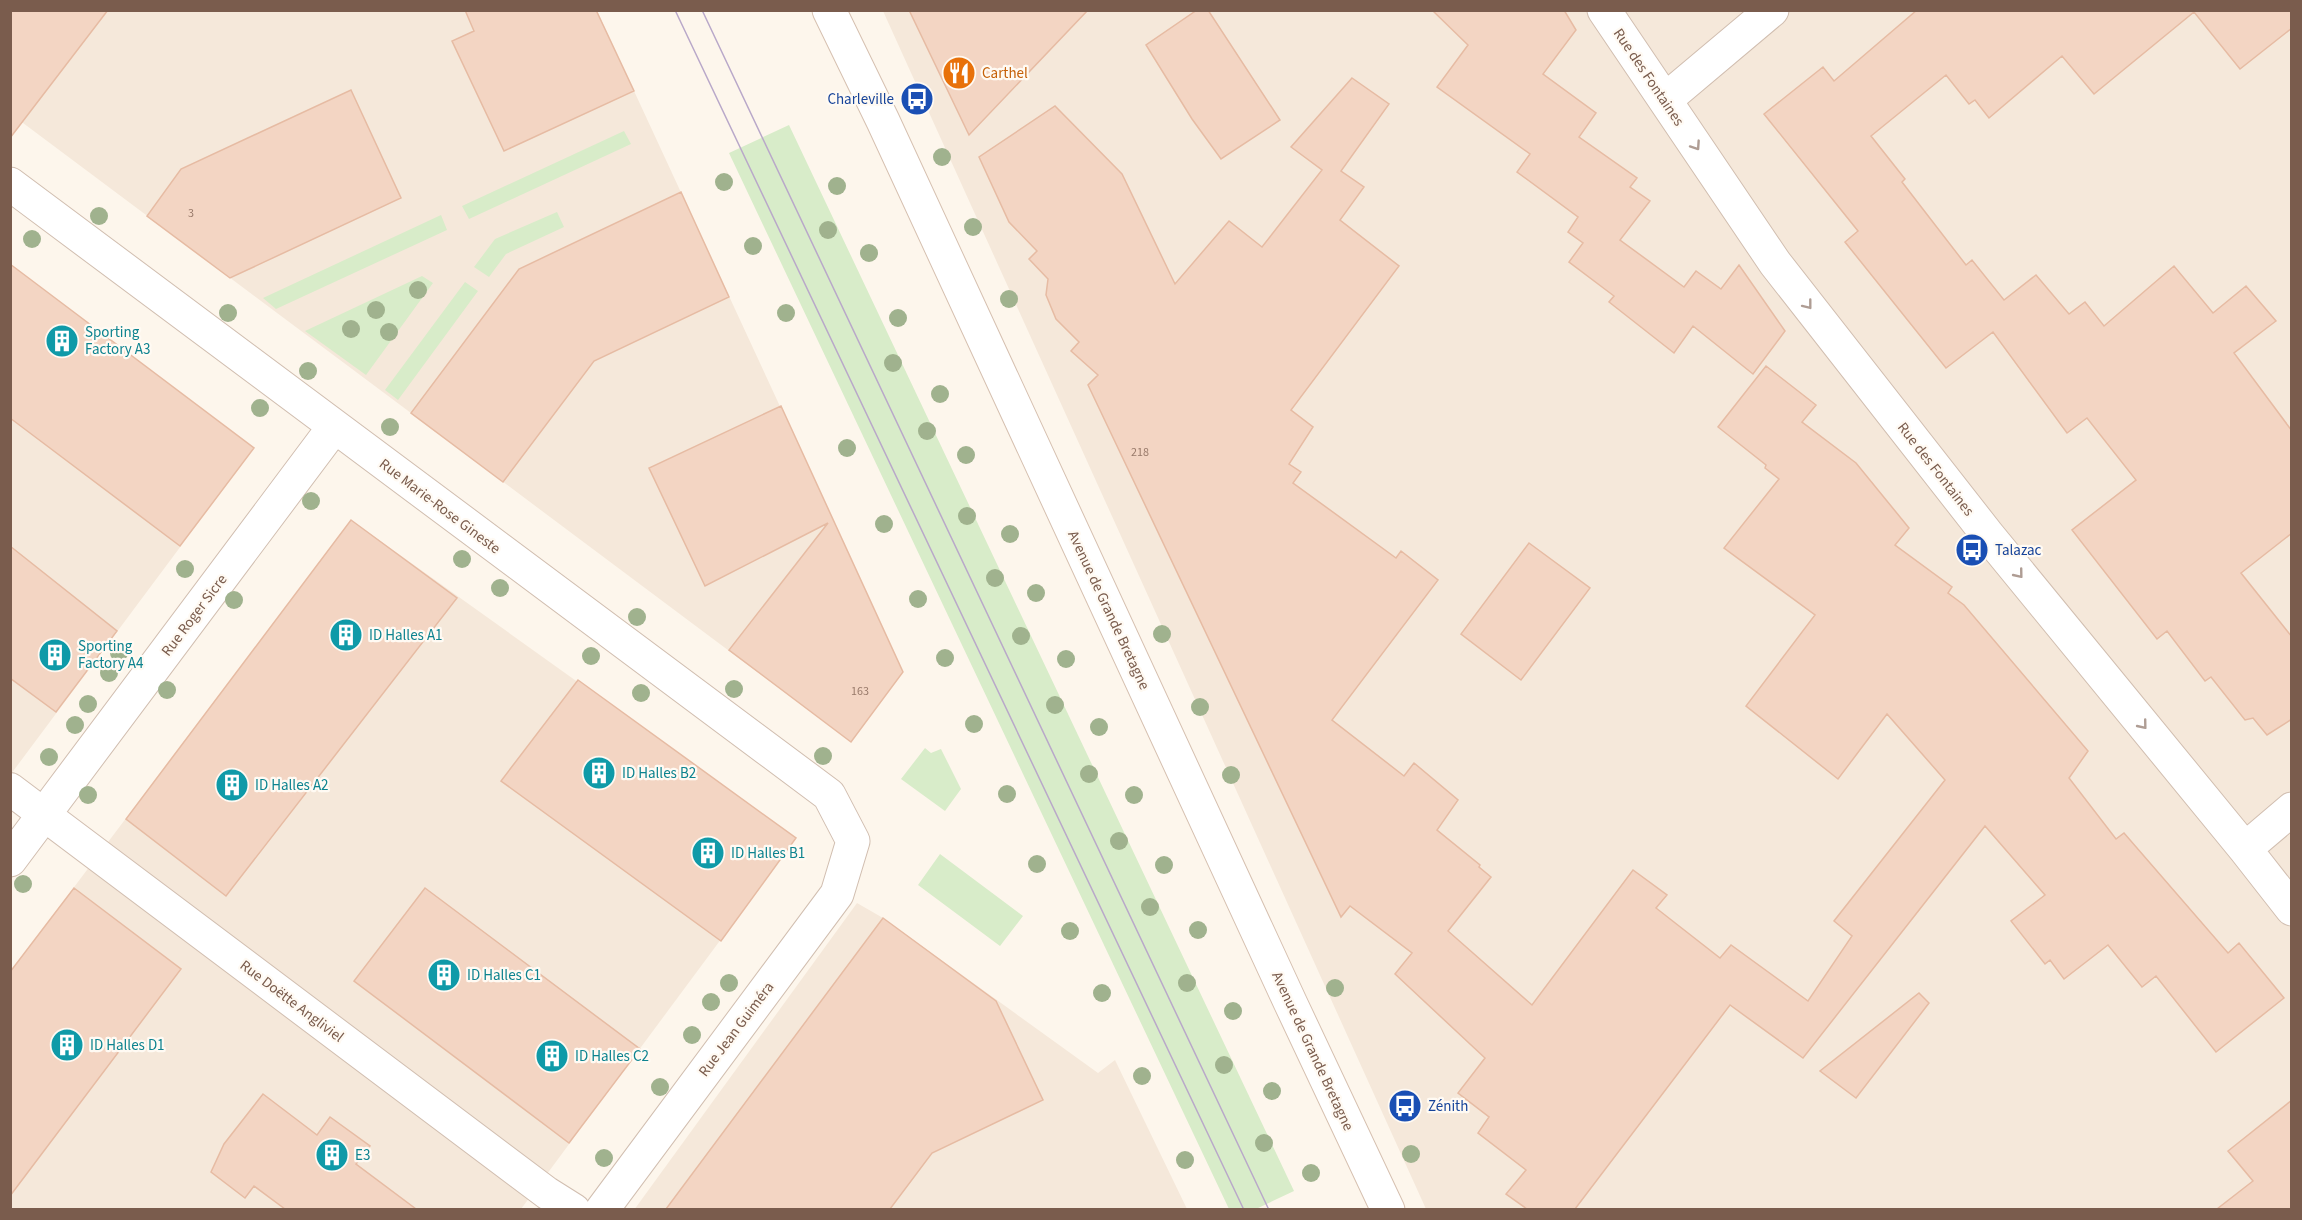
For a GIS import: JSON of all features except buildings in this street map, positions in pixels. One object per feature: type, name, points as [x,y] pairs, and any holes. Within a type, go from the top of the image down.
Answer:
[{"type":"street","name":"Avenue de Grande Bretagne","points":[[829,10],[883,121],[1388,1209]]},
{"type":"street","name":"Rue des Fontaines","points":[[1604,10],[1775,263],[1987,534],[2292,909]]},
{"type":"street","points":[[1665,100],[1772,10]]},
{"type":"street","name":"Rue Marie-Rose Gineste","points":[[10,184],[829,795],[853,840]]},
{"type":"street","name":"Rue Roger Sicre","points":[[10,860],[334,427]]},
{"type":"street","name":"Rue Doëtte Angliviel","points":[[10,789],[547,1193],[574,1209]]},
{"type":"street","points":[[2245,849],[2292,809]]},
{"type":"street","name":"Rue Jean Guiméra","points":[[602,1209],[837,894],[853,840]]},
{"type":"shaded area","points":[[10,11],[597,11],[903,672],[851,742],[11,114]]},
{"type":"shaded area","points":[[883,11],[2291,11],[2291,1209],[1426,1209]]},
{"type":"shaded area","points":[[10,265],[254,448],[11,774],[10,774]]},
{"type":"shaded area","points":[[351,520],[796,838],[521,1209],[11,1209],[10,972]]},
{"type":"shaded area","points":[[857,903],[883,918],[1098,1073],[1115,1060],[1187,1209],[634,1210]]},
{"type":"green space","points":[[789,125],[1294,1191],[1256,1209],[1229,1209],[729,153]]},
{"type":"green space","points":[[624,131],[631,144],[469,219],[462,206]]},
{"type":"green space","points":[[557,212],[564,227],[506,254],[489,277],[474,267],[495,239]]},
{"type":"green space","points":[[441,215],[447,230],[276,309],[263,298]]},
{"type":"green space","points":[[422,276],[433,283],[366,375],[305,331]]},
{"type":"green space","points":[[465,282],[478,291],[398,400],[385,390]]},
{"type":"green space","points":[[925,748],[931,753],[941,749],[961,789],[945,811],[901,779]]},
{"type":"green space","points":[[940,854],[1023,916],[1000,946],[918,885]]},
{"type":"tram line","points":[[675,10],[1244,1210]]},
{"type":"tram line","points":[[702,10],[1269,1210]]},
{"type":"place","name":"Carthel","points":[[959,73]]},
{"type":"place","name":"Charleville","points":[[917,99]]},
{"type":"place","name":"Sporting Factory A3","points":[[62,341]]},
{"type":"place","name":"Talazac","points":[[1972,550]]},
{"type":"place","name":"ID Halles A1","points":[[346,635]]},
{"type":"place","name":"Sporting Factory A4","points":[[55,655]]},
{"type":"place","name":"ID Halles B2","points":[[599,773]]},
{"type":"place","name":"ID Halles A2","points":[[232,785]]},
{"type":"place","name":"ID Halles B1","points":[[708,853]]},
{"type":"place","name":"ID Halles C1","points":[[444,975]]},
{"type":"place","name":"ID Halles D1","points":[[67,1045]]},
{"type":"place","name":"ID Halles C2","points":[[552,1056]]},
{"type":"place","name":"Zénith","points":[[1405,1106]]},
{"type":"place","name":"E3","points":[[332,1155]]}]
